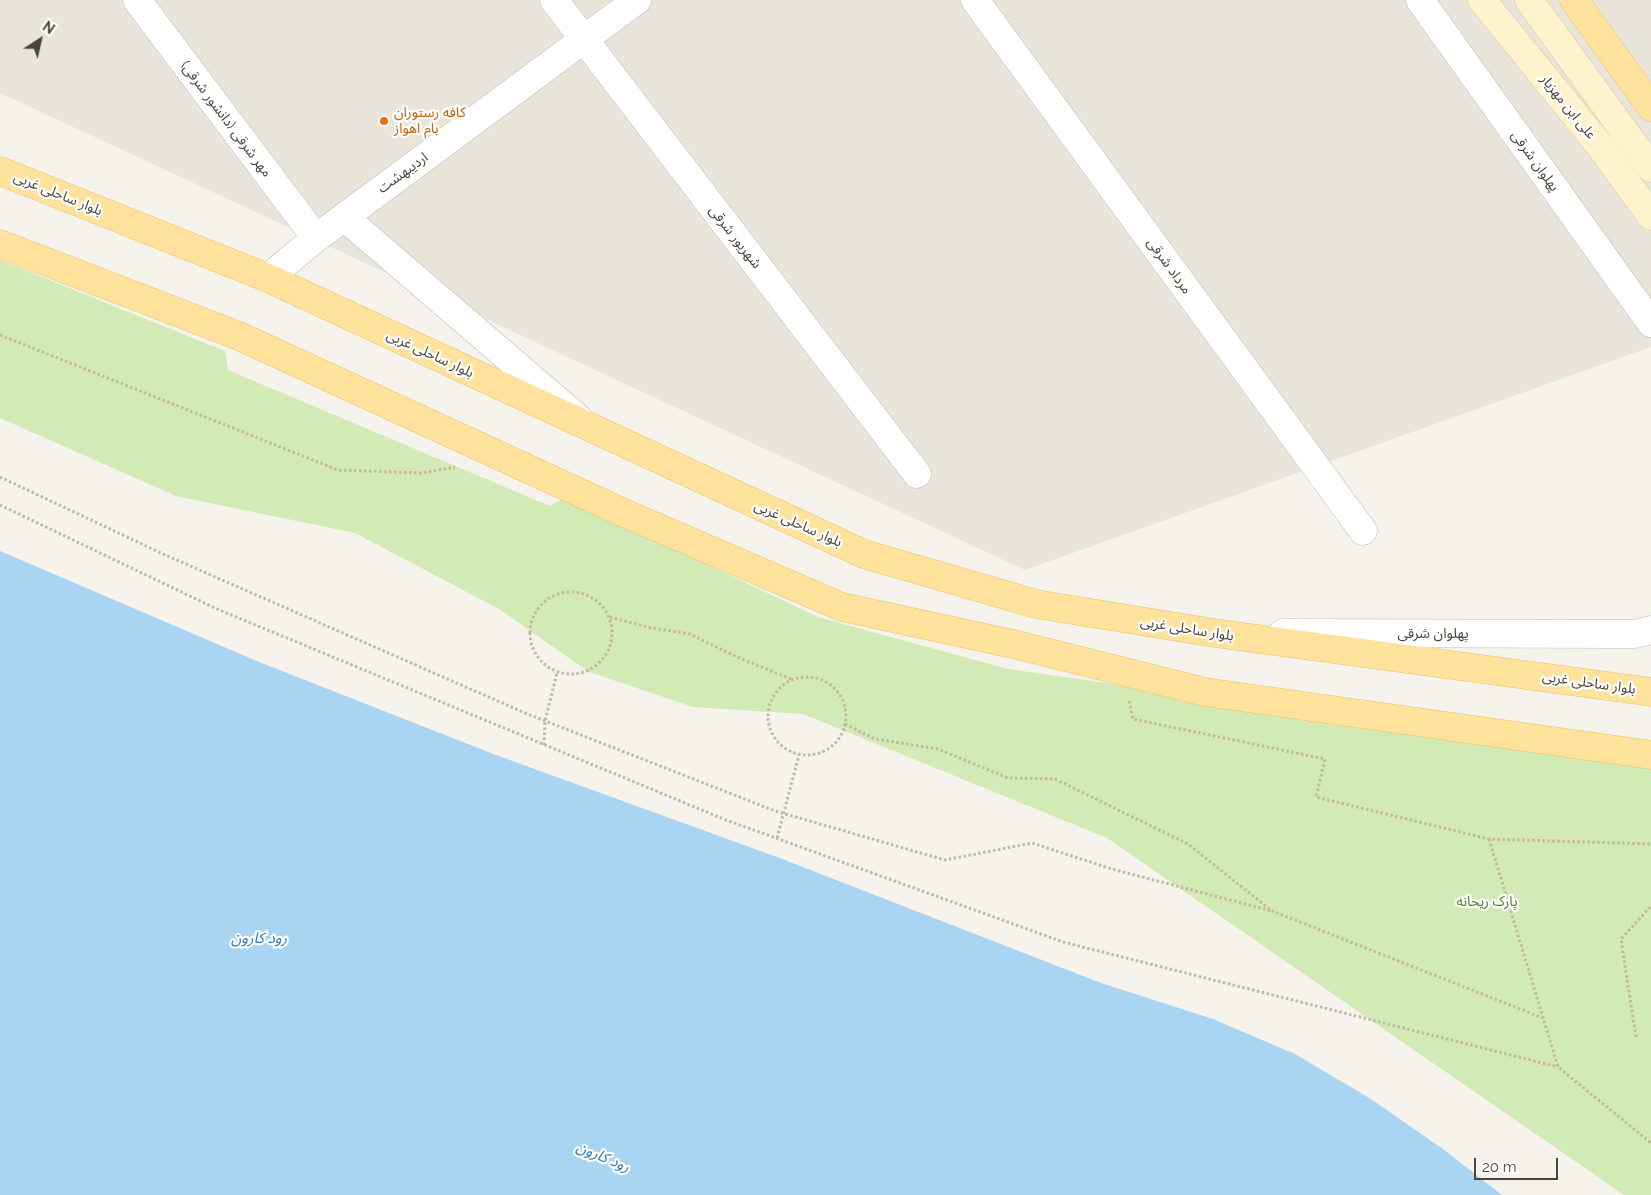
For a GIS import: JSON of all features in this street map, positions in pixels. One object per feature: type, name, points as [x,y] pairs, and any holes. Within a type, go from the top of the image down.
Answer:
[{"type":"main road","name":"علی ابن مهزیار","points":[[1482,0],[1601,147],[1651,216]]},
{"type":"main road","points":[[1529,0],[1651,168]]},
{"type":"main road","points":[[1574,0],[1651,107]]},
{"type":"main road","name":"بلوار ساحلی غربی","points":[[0,171],[268,278],[864,554],[1036,604],[1214,633],[1651,692]]},
{"type":"main road","points":[[0,244],[239,336],[624,512],[842,608],[1013,644],[1205,692],[1651,755]]},
{"type":"street","name":"مهر شرقی (دانشور شرقی)","points":[[137,0],[316,238]]},
{"type":"street","name":"شهریور شرقی","points":[[554,0],[917,474]]},
{"type":"street","name":"اردیبهشت","points":[[268,278],[316,238],[637,0]]},
{"type":"street","name":"مرداد شرقی","points":[[975,0],[1363,531]]},
{"type":"street","name":"پهلوان شرقی","points":[[1420,0],[1651,323]]},
{"type":"street","points":[[344,217],[593,430]]},
{"type":"street","name":"پهلوان شرقی","points":[[1214,633],[1635,634],[1651,630]]},
{"type":"path","points":[[0,335],[338,470],[422,473],[459,466]]},
{"type":"path","points":[[0,477],[163,554],[545,721],[783,813],[945,860],[1032,844],[1112,869],[1272,911],[1543,1018]]},
{"type":"path","points":[[0,505],[217,609],[544,744],[777,838],[1063,942],[1558,1067],[1651,1143]]},
{"type":"path","points":[[610,617],[612,641],[601,662],[581,674],[557,673],[538,659],[529,637],[533,613],[549,596],[572,591],[595,599],[610,617],[646,627],[690,634],[737,657],[791,679],[815,677],[837,689],[847,712],[842,736],[824,752],[799,755],[778,743],[767,720],[772,696],[791,679]]},
{"type":"path","points":[[544,744],[545,721],[557,673]]},
{"type":"path","points":[[1129,698],[1134,719],[1325,759],[1316,797],[1489,839],[1651,844]]},
{"type":"path","points":[[845,724],[875,739],[938,749],[1008,778],[1055,779],[1188,844],[1272,911]]},
{"type":"path","points":[[777,838],[799,755]]},
{"type":"path","points":[[1489,839],[1558,1067]]},
{"type":"path","points":[[1636,1037],[1621,939],[1651,906]]},
{"type":"shaded area","points":[[0,0],[1651,0],[1651,347],[1025,570],[0,93]]},
{"type":"green space","name":"پارک ریحانه","points":[[0,260],[225,351],[228,370],[550,506],[565,497],[818,617],[1008,669],[1651,760],[1651,1195],[1624,1195],[1107,838],[803,714],[693,707],[589,672],[499,609],[355,533],[176,496],[0,418]]},
{"type":"water","name":"رود کارون","points":[[0,551],[259,662],[496,755],[777,857],[1101,983],[1213,1019],[1295,1054],[1371,1099],[1443,1149],[1502,1195],[0,1195]]},
{"type":"place","name":"کافه رستوران بام اهواز","points":[[384,121]]}]
